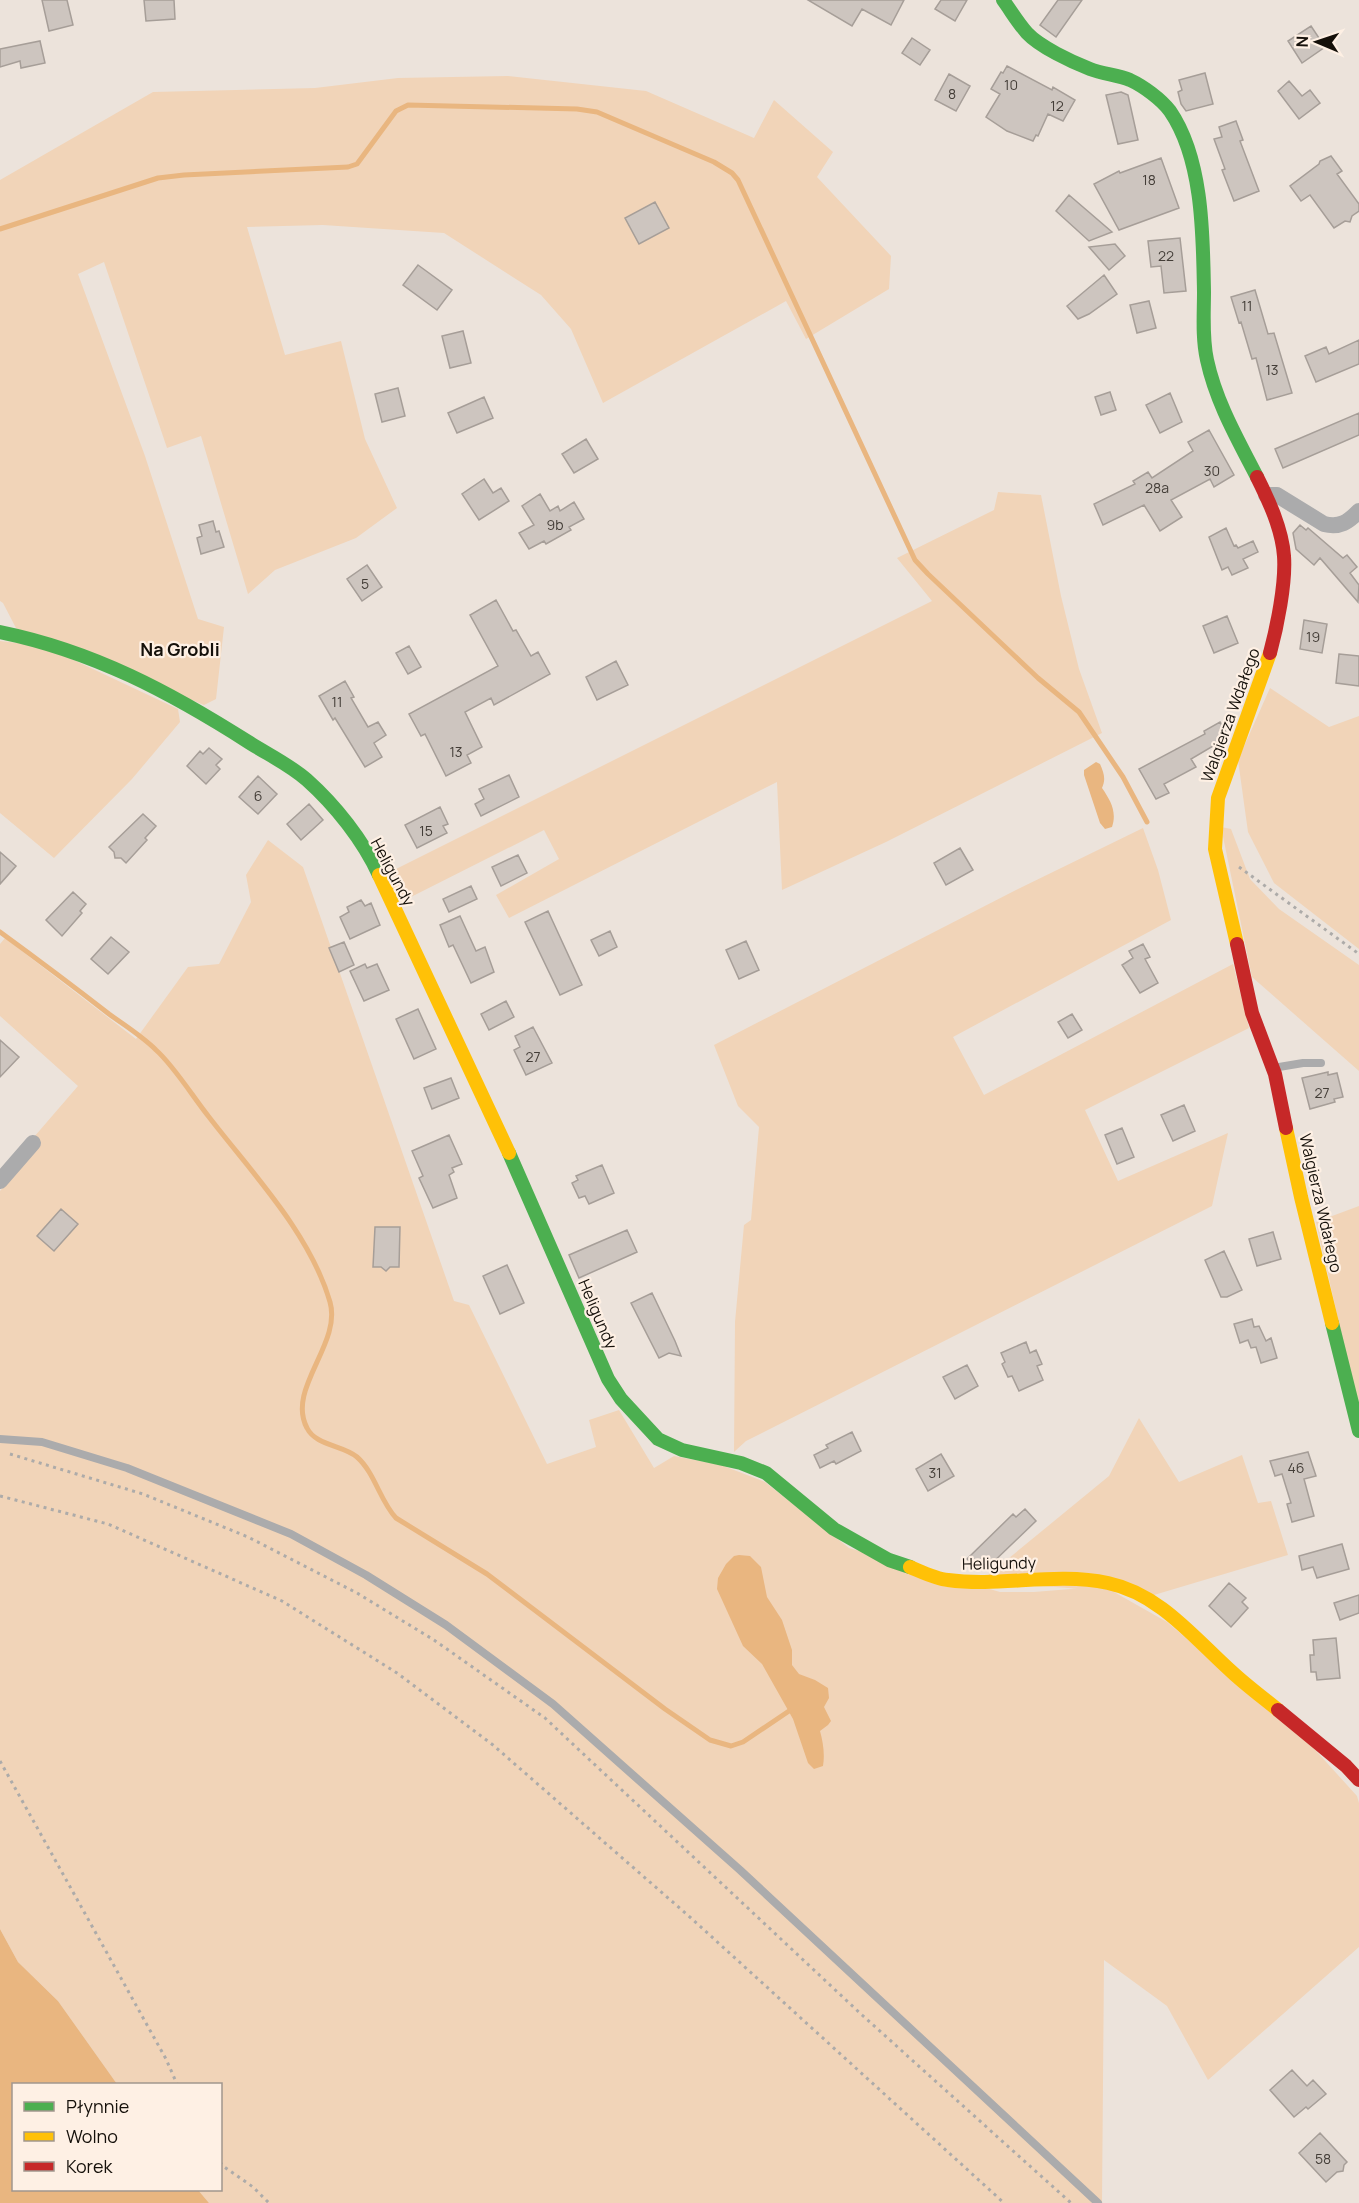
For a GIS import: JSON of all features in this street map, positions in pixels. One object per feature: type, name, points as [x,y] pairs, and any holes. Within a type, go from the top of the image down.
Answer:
[{"type":"street","name":"Walgierza Wdałego","points":[[1003,0],[1028,34],[1050,49],[1090,69],[1130,80],[1152,94],[1168,108],[1179,126],[1189,153],[1198,195],[1203,249],[1204,331],[1207,360],[1223,411],[1266,495],[1278,529],[1284,557],[1280,608],[1265,671],[1218,798],[1215,849],[1252,1013],[1273,1068],[1301,1197],[1359,1431]]},
{"type":"street","points":[[1266,495],[1277,495],[1324,524],[1333,526],[1349,520],[1359,511]]},
{"type":"street","name":"Heligundy","points":[[0,632],[44,641],[113,666],[226,727],[308,781],[352,832],[374,864],[530,1199],[608,1379],[621,1399],[658,1439],[682,1450],[741,1462],[766,1473],[834,1529],[889,1560],[946,1580],[993,1583],[1045,1579],[1081,1580],[1108,1583],[1136,1592],[1156,1603],[1177,1620],[1233,1673],[1346,1766],[1359,1780]]},
{"type":"street","points":[[0,1181],[33,1143]]},
{"type":"lane","points":[[1273,1068],[1303,1063],[1321,1063]]},
{"type":"lane","points":[[0,1439],[42,1442],[127,1468],[291,1534],[366,1575],[446,1625],[553,1704],[740,1870],[1098,2203]]},
{"type":"path","points":[[1215,849],[1359,954]]},
{"type":"path","points":[[0,1451],[143,1494],[248,1537],[357,1593],[453,1653],[545,1718],[862,2015],[1071,2203]]},
{"type":"path","points":[[0,1496],[108,1524],[282,1601],[397,1673],[493,1745],[664,1894],[1004,2203]]},
{"type":"path","points":[[0,1761],[166,2059],[176,2083]]},
{"type":"path","points":[[222,2165],[253,2187],[269,2203]]},
{"type":"shaded area","points":[[508,76],[646,91],[754,138],[774,100],[833,152],[817,177],[891,256],[889,289],[806,339],[786,301],[603,403],[571,329],[541,295],[444,233],[323,225],[247,227],[285,355],[341,341],[365,439],[397,508],[356,538],[275,570],[248,594],[201,436],[167,448],[104,262],[78,274],[145,456],[198,619],[224,627],[216,699],[204,705],[16,628],[0,601],[0,180],[153,92],[315,88],[398,78]]},
{"type":"shaded area","points":[[998,492],[1041,495],[1061,596],[1079,669],[1102,733],[886,842],[782,890],[777,782],[509,918],[496,895],[559,859],[544,830],[401,902],[384,875],[932,601],[897,558],[994,510]]},
{"type":"shaded area","points":[[0,641],[44,646],[178,709],[180,722],[132,779],[54,858],[0,813]]},
{"type":"shaded area","points":[[1270,688],[1329,727],[1359,716],[1359,949],[1274,883],[1248,832],[1238,760]]},
{"type":"shaded area","points":[[1096,762],[1103,770],[1102,788],[1113,811],[1112,827],[1105,829],[1100,823],[1084,775],[1084,770]]},
{"type":"shaded area","points":[[1221,827],[1231,829],[1250,879],[1279,909],[1359,965],[1359,1071],[1252,977]]},
{"type":"shaded area","points":[[1143,828],[1158,870],[1171,920],[953,1037],[984,1095],[1233,964],[1249,1028],[1085,1110],[1118,1181],[1228,1133],[1212,1206],[746,1441],[734,1452],[735,1322],[744,1225],[751,1220],[759,1127],[738,1106],[714,1045],[1016,890]]},
{"type":"shaded area","points":[[268,840],[303,867],[454,1301],[469,1305],[547,1464],[596,1447],[589,1420],[619,1410],[654,1468],[674,1456],[721,1465],[765,1482],[849,1548],[1000,1592],[1083,1588],[1114,1592],[1167,1622],[1308,1742],[1357,1796],[1359,1803],[1359,1947],[1208,2080],[1167,2006],[1104,1960],[1102,2203],[209,2203],[199,2191],[222,2191],[222,2083],[116,2083],[58,2001],[18,1962],[0,1929],[0,1191],[40,1144],[34,1137],[78,1086],[0,1016],[0,944],[5,938],[136,1039],[188,967],[219,964],[251,902],[246,875]]},
{"type":"shaded area","points":[[1359,1206],[1359,1410],[1316,1222]]},
{"type":"shaded area","points":[[1139,1418],[1179,1482],[1242,1455],[1258,1503],[1271,1501],[1288,1555],[1154,1595],[981,1581],[1109,1476]]},
{"type":"shaded area","points":[[734,1556],[750,1556],[761,1567],[767,1597],[782,1620],[792,1650],[792,1665],[799,1674],[828,1688],[829,1698],[824,1707],[831,1721],[820,1731],[823,1766],[814,1769],[808,1763],[793,1719],[762,1664],[743,1646],[717,1589],[718,1578],[726,1564]]},
{"type":"shaded area","points":[[0,1929],[18,1962],[58,2001],[116,2083],[12,2083],[12,2191],[199,2191],[209,2203],[0,2203]]},
{"type":"building","points":[[42,0],[67,0],[73,25],[49,31]]},
{"type":"building","points":[[144,0],[174,0],[175,19],[146,21]]},
{"type":"building","points":[[808,0],[904,0],[891,25],[862,9],[852,26]]},
{"type":"building","points":[[941,0],[967,0],[955,21],[935,9]]},
{"type":"building","points":[[1058,0],[1082,0],[1056,37],[1040,25]]},
{"type":"building","points":[[1311,26],[1325,47],[1302,63],[1288,41]]},
{"type":"building","points":[[912,38],[930,50],[920,65],[902,53]]},
{"type":"building","points":[[40,41],[45,63],[21,68],[20,61],[0,67],[0,49]]},
{"type":"building","points":[[1007,66],[1075,100],[1063,121],[1048,114],[1038,136],[1036,135],[1033,141],[1007,131],[986,117],[1000,94],[991,89]]},
{"type":"building","points":[[1205,73],[1213,104],[1186,111],[1181,104],[1178,92],[1182,90],[1179,80]]},
{"type":"building","points":[[949,74],[970,86],[956,111],[935,100]]},
{"type":"building","points":[[1289,81],[1302,96],[1310,90],[1320,103],[1299,119],[1278,91]]},
{"type":"building","points":[[1121,92],[1128,95],[1138,140],[1118,144],[1106,95]]},
{"type":"building","points":[[1236,121],[1243,140],[1240,141],[1259,191],[1234,201],[1222,170],[1225,169],[1214,139],[1222,137],[1219,127]]},
{"type":"building","points":[[1331,156],[1342,171],[1337,174],[1359,204],[1359,211],[1352,216],[1350,222],[1345,221],[1334,228],[1310,195],[1301,201],[1290,186],[1320,161]]},
{"type":"building","points":[[1161,158],[1179,208],[1119,230],[1094,184],[1119,171],[1120,173]]},
{"type":"building","points":[[1069,195],[1112,232],[1089,241],[1056,211]]},
{"type":"building","points":[[655,202],[669,228],[639,244],[625,218]]},
{"type":"building","points":[[1180,238],[1186,291],[1164,293],[1161,266],[1151,267],[1148,241]]},
{"type":"building","points":[[1115,244],[1125,256],[1109,270],[1089,247]]},
{"type":"building","points":[[418,265],[452,290],[437,310],[403,285]]},
{"type":"building","points":[[1104,275],[1117,294],[1078,319],[1067,306]]},
{"type":"building","points":[[1255,290],[1268,334],[1274,333],[1292,393],[1267,400],[1256,358],[1252,359],[1231,297]]},
{"type":"building","points":[[1149,301],[1156,328],[1137,333],[1130,305]]},
{"type":"building","points":[[463,331],[471,363],[450,368],[442,336]]},
{"type":"building","points":[[1359,340],[1359,364],[1316,382],[1305,356],[1326,347],[1329,354]]},
{"type":"building","points":[[398,388],[405,416],[382,422],[375,394]]},
{"type":"building","points":[[1110,392],[1116,410],[1101,415],[1095,397]]},
{"type":"building","points":[[1170,393],[1182,422],[1160,433],[1146,405]]},
{"type":"building","points":[[484,397],[493,418],[457,433],[448,413]]},
{"type":"building","points":[[1359,413],[1359,435],[1283,468],[1275,449]]},
{"type":"building","points":[[1209,430],[1234,475],[1214,487],[1210,479],[1171,500],[1182,517],[1160,531],[1144,505],[1103,525],[1094,504],[1135,484],[1133,481],[1148,472],[1152,478],[1193,451],[1188,442]]},
{"type":"building","points":[[586,439],[598,459],[574,473],[562,454]]},
{"type":"building","points":[[484,479],[493,493],[501,488],[509,501],[479,520],[462,494]]},
{"type":"building","points":[[540,494],[550,511],[558,506],[560,511],[574,502],[584,519],[569,527],[571,530],[546,544],[544,541],[529,549],[519,533],[534,525],[522,506]]},
{"type":"building","points":[[213,521],[224,547],[201,554],[197,538],[202,536],[199,525]]},
{"type":"building","points":[[1300,525],[1306,530],[1308,528],[1343,558],[1347,555],[1357,567],[1350,573],[1359,585],[1358,602],[1320,558],[1314,565],[1296,549],[1293,533]]},
{"type":"building","points":[[1226,528],[1234,546],[1238,548],[1253,541],[1258,552],[1243,559],[1248,568],[1232,575],[1228,567],[1222,570],[1209,537]]},
{"type":"building","points":[[367,565],[382,587],[362,601],[347,579]]},
{"type":"building","points":[[496,600],[513,631],[516,630],[531,656],[538,652],[550,674],[494,705],[491,698],[465,712],[482,747],[467,755],[471,763],[446,776],[425,734],[421,736],[409,714],[498,666],[470,615]]},
{"type":"building","points":[[1227,616],[1238,643],[1214,653],[1203,626]]},
{"type":"building","points":[[1304,620],[1327,624],[1322,653],[1300,649]]},
{"type":"building","points":[[409,646],[421,667],[408,674],[396,653]]},
{"type":"building","points":[[1339,654],[1359,656],[1359,686],[1336,683]]},
{"type":"building","points":[[616,661],[628,685],[597,700],[586,677]]},
{"type":"building","points":[[345,681],[354,697],[351,698],[368,727],[378,722],[386,735],[374,743],[382,757],[365,767],[319,696]]},
{"type":"building","points":[[1220,722],[1227,734],[1225,739],[1191,759],[1196,767],[1164,784],[1169,793],[1156,799],[1139,769],[1205,734],[1204,731]]},
{"type":"building","points":[[209,748],[222,759],[216,765],[220,769],[206,784],[187,766],[200,751],[203,754]]},
{"type":"building","points":[[509,775],[519,797],[481,816],[475,804],[484,799],[479,789]]},
{"type":"building","points":[[258,776],[277,794],[258,814],[239,797]]},
{"type":"building","points":[[309,804],[323,820],[301,840],[287,824]]},
{"type":"building","points":[[440,807],[448,824],[443,826],[447,833],[417,848],[405,825]]},
{"type":"building","points":[[143,814],[156,826],[145,838],[147,840],[126,863],[121,858],[115,858],[114,852],[109,847]]},
{"type":"building","points":[[960,848],[973,870],[946,885],[934,863]]},
{"type":"building","points":[[0,852],[16,866],[0,884]]},
{"type":"building","points":[[518,855],[527,873],[501,886],[492,867]]},
{"type":"building","points":[[471,886],[477,899],[449,912],[443,899]]},
{"type":"building","points":[[73,892],[86,904],[80,911],[82,913],[62,936],[46,920]]},
{"type":"building","points":[[361,900],[365,906],[371,903],[380,925],[350,939],[340,917],[349,912],[347,907]]},
{"type":"building","points":[[548,911],[582,985],[560,995],[525,922]]},
{"type":"building","points":[[460,916],[476,951],[485,947],[494,972],[471,983],[453,945],[449,947],[440,925]]},
{"type":"building","points":[[610,931],[617,947],[599,956],[591,940]]},
{"type":"building","points":[[111,937],[129,952],[108,974],[91,959]]},
{"type":"building","points":[[746,941],[759,970],[739,979],[726,950]]},
{"type":"building","points":[[344,942],[354,965],[339,972],[329,948]]},
{"type":"building","points":[[1143,944],[1150,957],[1145,959],[1158,983],[1140,993],[1122,965],[1133,958],[1129,951]]},
{"type":"building","points":[[365,964],[367,968],[377,964],[389,990],[364,1001],[350,971]]},
{"type":"building","points":[[506,1001],[514,1017],[489,1030],[481,1014]]},
{"type":"building","points":[[418,1009],[436,1049],[414,1059],[396,1019]]},
{"type":"building","points":[[1072,1014],[1082,1030],[1068,1038],[1058,1022]]},
{"type":"building","points":[[533,1027],[552,1063],[526,1075],[514,1050],[520,1047],[515,1036]]},
{"type":"building","points":[[0,1040],[19,1057],[0,1077]]},
{"type":"building","points":[[1328,1072],[1328,1075],[1337,1073],[1343,1097],[1334,1099],[1335,1102],[1310,1109],[1302,1078]]},
{"type":"building","points":[[451,1078],[459,1098],[432,1109],[424,1088]]},
{"type":"building","points":[[1184,1105],[1195,1131],[1173,1141],[1161,1115]]},
{"type":"building","points":[[1122,1128],[1134,1157],[1117,1164],[1105,1135]]},
{"type":"building","points":[[449,1135],[462,1164],[452,1168],[454,1172],[449,1175],[457,1198],[433,1208],[419,1178],[423,1176],[412,1151]]},
{"type":"building","points":[[602,1165],[614,1193],[589,1204],[585,1196],[579,1198],[572,1183],[578,1180],[576,1176]]},
{"type":"building","points":[[61,1209],[78,1224],[54,1251],[37,1236]]},
{"type":"building","points":[[375,1227],[400,1227],[399,1267],[390,1267],[386,1271],[381,1267],[373,1267]]},
{"type":"building","points":[[627,1230],[637,1252],[579,1278],[569,1255]]},
{"type":"building","points":[[1273,1232],[1281,1259],[1257,1266],[1249,1239]]},
{"type":"building","points":[[1224,1251],[1242,1290],[1227,1297],[1221,1297],[1205,1260]]},
{"type":"building","points":[[507,1265],[524,1303],[500,1314],[483,1276]]},
{"type":"building","points":[[652,1293],[681,1356],[669,1353],[659,1358],[631,1303]]},
{"type":"building","points":[[1252,1319],[1254,1327],[1259,1326],[1266,1341],[1271,1338],[1277,1358],[1261,1363],[1256,1347],[1251,1348],[1248,1340],[1240,1343],[1234,1324]]},
{"type":"building","points":[[1026,1342],[1030,1353],[1036,1350],[1042,1364],[1037,1366],[1043,1380],[1019,1391],[1012,1376],[1008,1377],[1002,1364],[1005,1362],[1001,1353]]},
{"type":"building","points":[[967,1365],[978,1386],[955,1399],[943,1377]]},
{"type":"building","points":[[852,1432],[861,1451],[836,1464],[834,1461],[820,1468],[814,1455],[828,1448],[826,1445]]},
{"type":"building","points":[[1308,1452],[1316,1476],[1304,1479],[1314,1516],[1292,1522],[1287,1504],[1291,1503],[1282,1474],[1275,1476],[1270,1461]]},
{"type":"building","points":[[941,1454],[954,1476],[928,1491],[916,1469]]},
{"type":"building","points":[[1025,1509],[1036,1521],[986,1569],[977,1568],[967,1559],[1013,1514],[1016,1517]]},
{"type":"building","points":[[1342,1544],[1349,1569],[1317,1578],[1313,1567],[1302,1570],[1299,1556]]},
{"type":"building","points":[[1229,1583],[1246,1598],[1242,1602],[1248,1608],[1231,1627],[1209,1606]]},
{"type":"building","points":[[1359,1595],[1359,1613],[1340,1620],[1334,1603]]},
{"type":"building","points":[[1336,1638],[1340,1678],[1317,1680],[1316,1672],[1311,1672],[1310,1655],[1314,1655],[1313,1640]]},
{"type":"building","points":[[1292,2070],[1307,2086],[1313,2080],[1326,2094],[1294,2117],[1270,2090]]},
{"type":"building","points":[[1320,2133],[1347,2162],[1343,2171],[1337,2172],[1326,2182],[1299,2153]]},
{"type":"waterway","points":[[0,229],[158,178],[348,167],[357,164],[396,111],[408,105],[577,109],[597,112],[714,162],[732,173],[738,180],[915,560],[1038,678],[1079,712],[1123,777],[1147,822]]},
{"type":"waterway","points":[[0,932],[139,1035],[163,1057],[294,1228],[321,1277],[330,1302],[332,1318],[329,1334],[303,1398],[302,1413],[307,1428],[311,1434],[323,1442],[357,1457],[396,1518],[487,1574],[665,1709],[710,1740],[731,1746],[743,1742],[789,1711]]},
{"type":"traffic: fast","points":[[1003,0],[1024,29],[1040,44],[1083,66],[1125,78],[1140,86],[1166,106],[1181,130],[1195,174],[1202,222],[1205,352],[1222,406],[1257,477]]},
{"type":"traffic: fast","points":[[0,632],[67,650],[130,676],[190,707],[287,765],[328,800],[357,836],[379,875]]},
{"type":"traffic: fast","points":[[509,1153],[608,1379],[621,1399],[658,1439],[682,1450],[741,1463],[766,1473],[834,1529],[889,1560],[910,1567]]},
{"type":"traffic: fast","points":[[1332,1323],[1359,1431]]},
{"type":"traffic: slow","points":[[1237,944],[1215,849],[1218,798],[1270,653]]},
{"type":"traffic: slow","points":[[379,875],[509,1153]]},
{"type":"traffic: slow","points":[[1286,1128],[1332,1323]]},
{"type":"traffic: slow","points":[[910,1567],[948,1580],[968,1582],[1088,1580],[1127,1589],[1144,1597],[1175,1619],[1237,1677],[1278,1710]]},
{"type":"traffic: jam","points":[[1257,477],[1278,525],[1284,556],[1282,592],[1270,653]]},
{"type":"traffic: jam","points":[[1237,944],[1252,1013],[1275,1074],[1286,1128]]},
{"type":"traffic: jam","points":[[1278,1710],[1346,1766],[1359,1780]]},
{"type":"district","name":"Na Grobli","points":[[180,649]]}]
